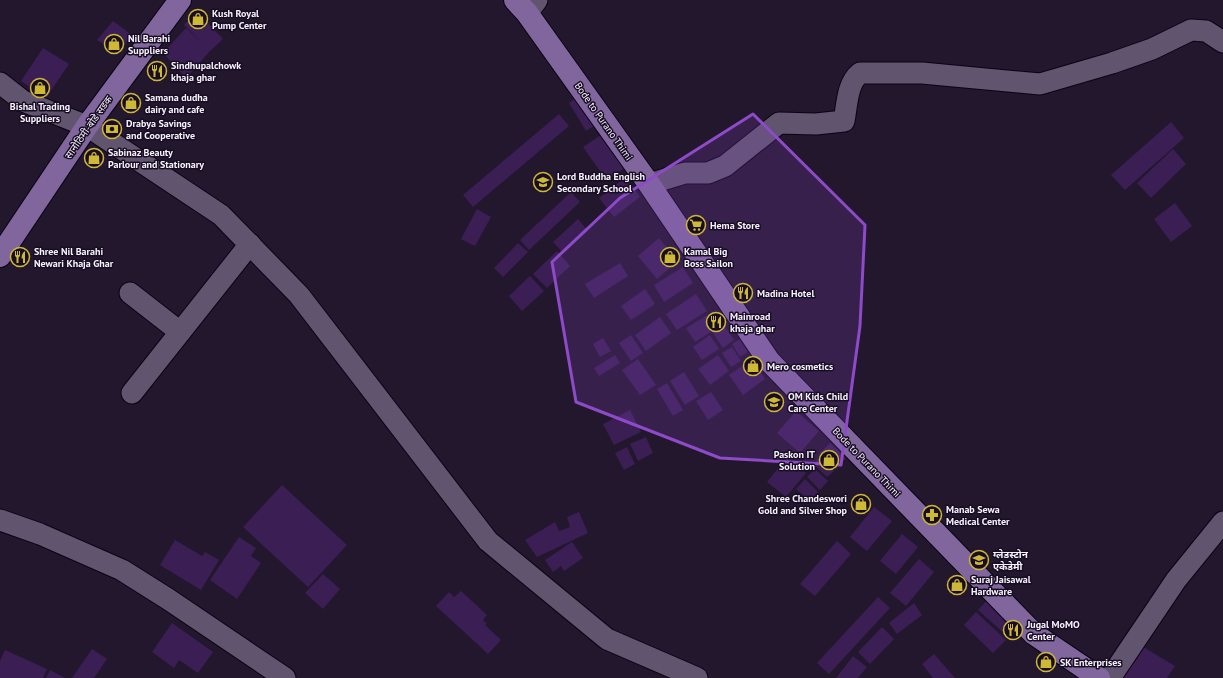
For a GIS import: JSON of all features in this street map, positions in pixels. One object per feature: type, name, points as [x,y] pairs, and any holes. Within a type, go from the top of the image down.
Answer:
[{"type":"main road","name":"सानोठिमी-बोडे सडक","points":[[0,256],[87,126],[180,0]]},
{"type":"main road","name":"Bode to Purano Thimi","points":[[526,4],[769,361],[1034,634],[1099,678]]},
{"type":"street","points":[[649,184],[685,173],[708,173],[725,166],[779,123],[816,124],[844,121],[851,85],[855,77],[860,73],[922,73],[1040,84],[1152,50],[1191,30],[1206,31],[1223,42]]},
{"type":"street","points":[[0,83],[23,101],[87,126],[221,215],[298,295],[488,541],[607,639],[697,678]]},
{"type":"street","points":[[132,393],[250,244]]},
{"type":"street","points":[[130,293],[180,332]]},
{"type":"street","points":[[0,520],[40,534],[122,570],[168,599],[285,678]]},
{"type":"street","points":[[1110,678],[1176,580],[1223,522]]},
{"type":"highlighted area","points":[[753,114],[865,225],[860,326],[841,465],[720,458],[576,402],[552,262],[620,198]]},
{"type":"building","points":[[196,11],[223,39],[186,78],[163,53],[186,28],[203,43],[184,25]]},
{"type":"building","points":[[113,21],[132,35],[118,53],[97,40]]},
{"type":"building","points":[[43,48],[69,64],[46,98],[21,81]]},
{"type":"building","points":[[580,95],[597,124],[586,131],[569,103]]},
{"type":"building","points":[[559,114],[569,126],[473,207],[463,195]]},
{"type":"building","points":[[1171,122],[1184,138],[1125,190],[1111,175]]},
{"type":"building","points":[[604,133],[627,166],[607,181],[583,147]]},
{"type":"building","points":[[1173,149],[1186,164],[1151,198],[1137,183]]},
{"type":"building","points":[[626,177],[640,197],[614,217],[599,198]]},
{"type":"building","points":[[571,192],[580,202],[529,250],[520,240]]},
{"type":"building","points":[[1175,203],[1192,226],[1171,242],[1154,219]]},
{"type":"building","points":[[477,209],[491,217],[475,246],[461,239]]},
{"type":"building","points":[[578,219],[588,231],[563,253],[553,242]]},
{"type":"building","points":[[659,238],[678,261],[657,279],[638,256]]},
{"type":"building","points":[[518,243],[528,252],[503,277],[494,268]]},
{"type":"building","points":[[557,251],[570,266],[547,288],[533,274]]},
{"type":"building","points":[[620,263],[628,276],[594,298],[585,284]]},
{"type":"building","points":[[683,267],[693,283],[664,302],[654,285]]},
{"type":"building","points":[[530,276],[544,291],[522,311],[509,296]]},
{"type":"building","points":[[645,289],[655,304],[631,320],[621,306]]},
{"type":"building","points":[[696,294],[707,311],[677,330],[666,314]]},
{"type":"building","points":[[714,311],[722,325],[695,342],[686,328]]},
{"type":"building","points":[[660,317],[671,333],[646,351],[635,335]]},
{"type":"building","points":[[724,325],[734,340],[723,348],[713,333]]},
{"type":"building","points":[[631,335],[643,353],[631,361],[619,343]]},
{"type":"building","points":[[710,335],[719,349],[702,360],[693,347]]},
{"type":"building","points":[[603,338],[611,351],[600,357],[593,344]]},
{"type":"building","points":[[740,339],[748,352],[740,357],[732,344]]},
{"type":"building","points":[[732,347],[741,361],[731,367],[722,353]]},
{"type":"building","points":[[615,355],[620,363],[599,376],[594,368]]},
{"type":"building","points":[[718,355],[729,371],[710,385],[698,369]]},
{"type":"building","points":[[638,359],[656,385],[640,395],[622,370]]},
{"type":"building","points":[[752,359],[765,379],[743,395],[729,375]]},
{"type":"building","points":[[684,372],[699,396],[685,405],[670,381]]},
{"type":"building","points":[[667,383],[683,410],[673,416],[657,389]]},
{"type":"building","points":[[711,392],[723,410],[708,420],[696,401]]},
{"type":"building","points":[[630,410],[641,432],[614,445],[603,424]]},
{"type":"building","points":[[796,411],[819,431],[800,453],[777,433]]},
{"type":"building","points":[[646,437],[653,453],[638,461],[630,444]]},
{"type":"building","points":[[830,443],[846,458],[836,469],[819,454]]},
{"type":"building","points":[[627,447],[635,464],[624,470],[615,453]]},
{"type":"building","points":[[787,457],[806,473],[786,497],[767,482]]},
{"type":"building","points":[[820,457],[834,471],[827,477],[813,464]]},
{"type":"building","points":[[815,469],[828,481],[820,490],[807,477]]},
{"type":"building","points":[[805,479],[818,492],[810,501],[796,489]]},
{"type":"building","points":[[282,485],[347,545],[308,587],[243,527]]},
{"type":"building","points":[[874,507],[892,521],[867,551],[850,537]]},
{"type":"building","points":[[579,512],[588,533],[537,557],[525,540],[555,522],[559,531],[570,527],[567,517]]},
{"type":"building","points":[[902,534],[918,547],[896,574],[880,561]]},
{"type":"building","points":[[239,537],[256,548],[251,556],[261,563],[237,599],[210,580]]},
{"type":"building","points":[[175,540],[202,556],[205,552],[219,560],[201,590],[160,565]]},
{"type":"building","points":[[837,541],[851,554],[815,596],[800,584]]},
{"type":"building","points":[[572,542],[583,558],[564,571],[561,566],[553,572],[545,560]]},
{"type":"building","points":[[919,559],[934,572],[906,606],[890,593]]},
{"type":"building","points":[[323,574],[340,589],[323,609],[305,593]]},
{"type":"building","points":[[461,591],[487,615],[483,620],[487,624],[485,625],[501,640],[488,654],[436,606],[449,592],[454,597]]},
{"type":"building","points":[[878,597],[890,608],[829,674],[817,663]]},
{"type":"building","points":[[990,597],[1016,621],[1005,634],[978,610]]},
{"type":"building","points":[[914,603],[922,615],[897,634],[889,623]]},
{"type":"building","points":[[976,612],[1006,640],[993,653],[964,625]]},
{"type":"building","points":[[172,623],[213,652],[198,673],[179,660],[174,668],[152,652]]},
{"type":"building","points":[[882,627],[894,639],[870,664],[858,652]]},
{"type":"building","points":[[1140,645],[1175,666],[1167,678],[1120,678]]},
{"type":"building","points":[[92,649],[107,659],[94,678],[72,678]]},
{"type":"building","points":[[5,650],[47,669],[43,678],[0,678],[0,661]]},
{"type":"building","points":[[934,654],[955,678],[933,678],[922,664]]},
{"type":"building","points":[[853,656],[867,667],[858,678],[836,678]]},
{"type":"building","points":[[50,670],[65,678],[46,678]]},
{"type":"place","name":"Kush Royal Pump Center","points":[[198,19]]},
{"type":"place","name":"Nil Barahi Suppliers","points":[[114,44]]},
{"type":"place","name":"Sindhupalchowk khaja ghar","points":[[157,71]]},
{"type":"place","name":"Bishal Trading Suppliers","points":[[40,88]]},
{"type":"place","name":"Samana dudha dairy and cafe","points":[[131,103]]},
{"type":"place","name":"Drabya Savings and Cooperative","points":[[112,129]]},
{"type":"place","name":"Sabinaz Beauty Parlour and Stationary","points":[[94,158]]},
{"type":"place","name":"Lord Buddha English Secondary School","points":[[543,182]]},
{"type":"place","name":"Hema Store","points":[[696,225]]},
{"type":"place","name":"Shree Nil Barahi Newari Khaja Ghar","points":[[20,257]]},
{"type":"place","name":"Kamal Big Boss Sailon","points":[[670,257]]},
{"type":"place","name":"Madina Hotel","points":[[743,293]]},
{"type":"place","name":"Mainroad khaja ghar","points":[[716,322]]},
{"type":"place","name":"Mero cosmetics","points":[[753,366]]},
{"type":"place","name":"OM Kids Child Care Center","points":[[774,402]]},
{"type":"place","name":"Paskon IT Solution","points":[[829,460]]},
{"type":"place","name":"Shree Chandeswori Gold and Silver Shop","points":[[861,504]]},
{"type":"place","name":"Manab Sewa Medical Center","points":[[932,515]]},
{"type":"place","name":"ग्लेडस्टोन एकेडेमी","points":[[979,560]]},
{"type":"place","name":"Suraj Jaisawal Hardware","points":[[957,585]]},
{"type":"place","name":"Jugal MoMO Center","points":[[1013,630]]},
{"type":"place","name":"SK Enterprises","points":[[1046,662]]}]
